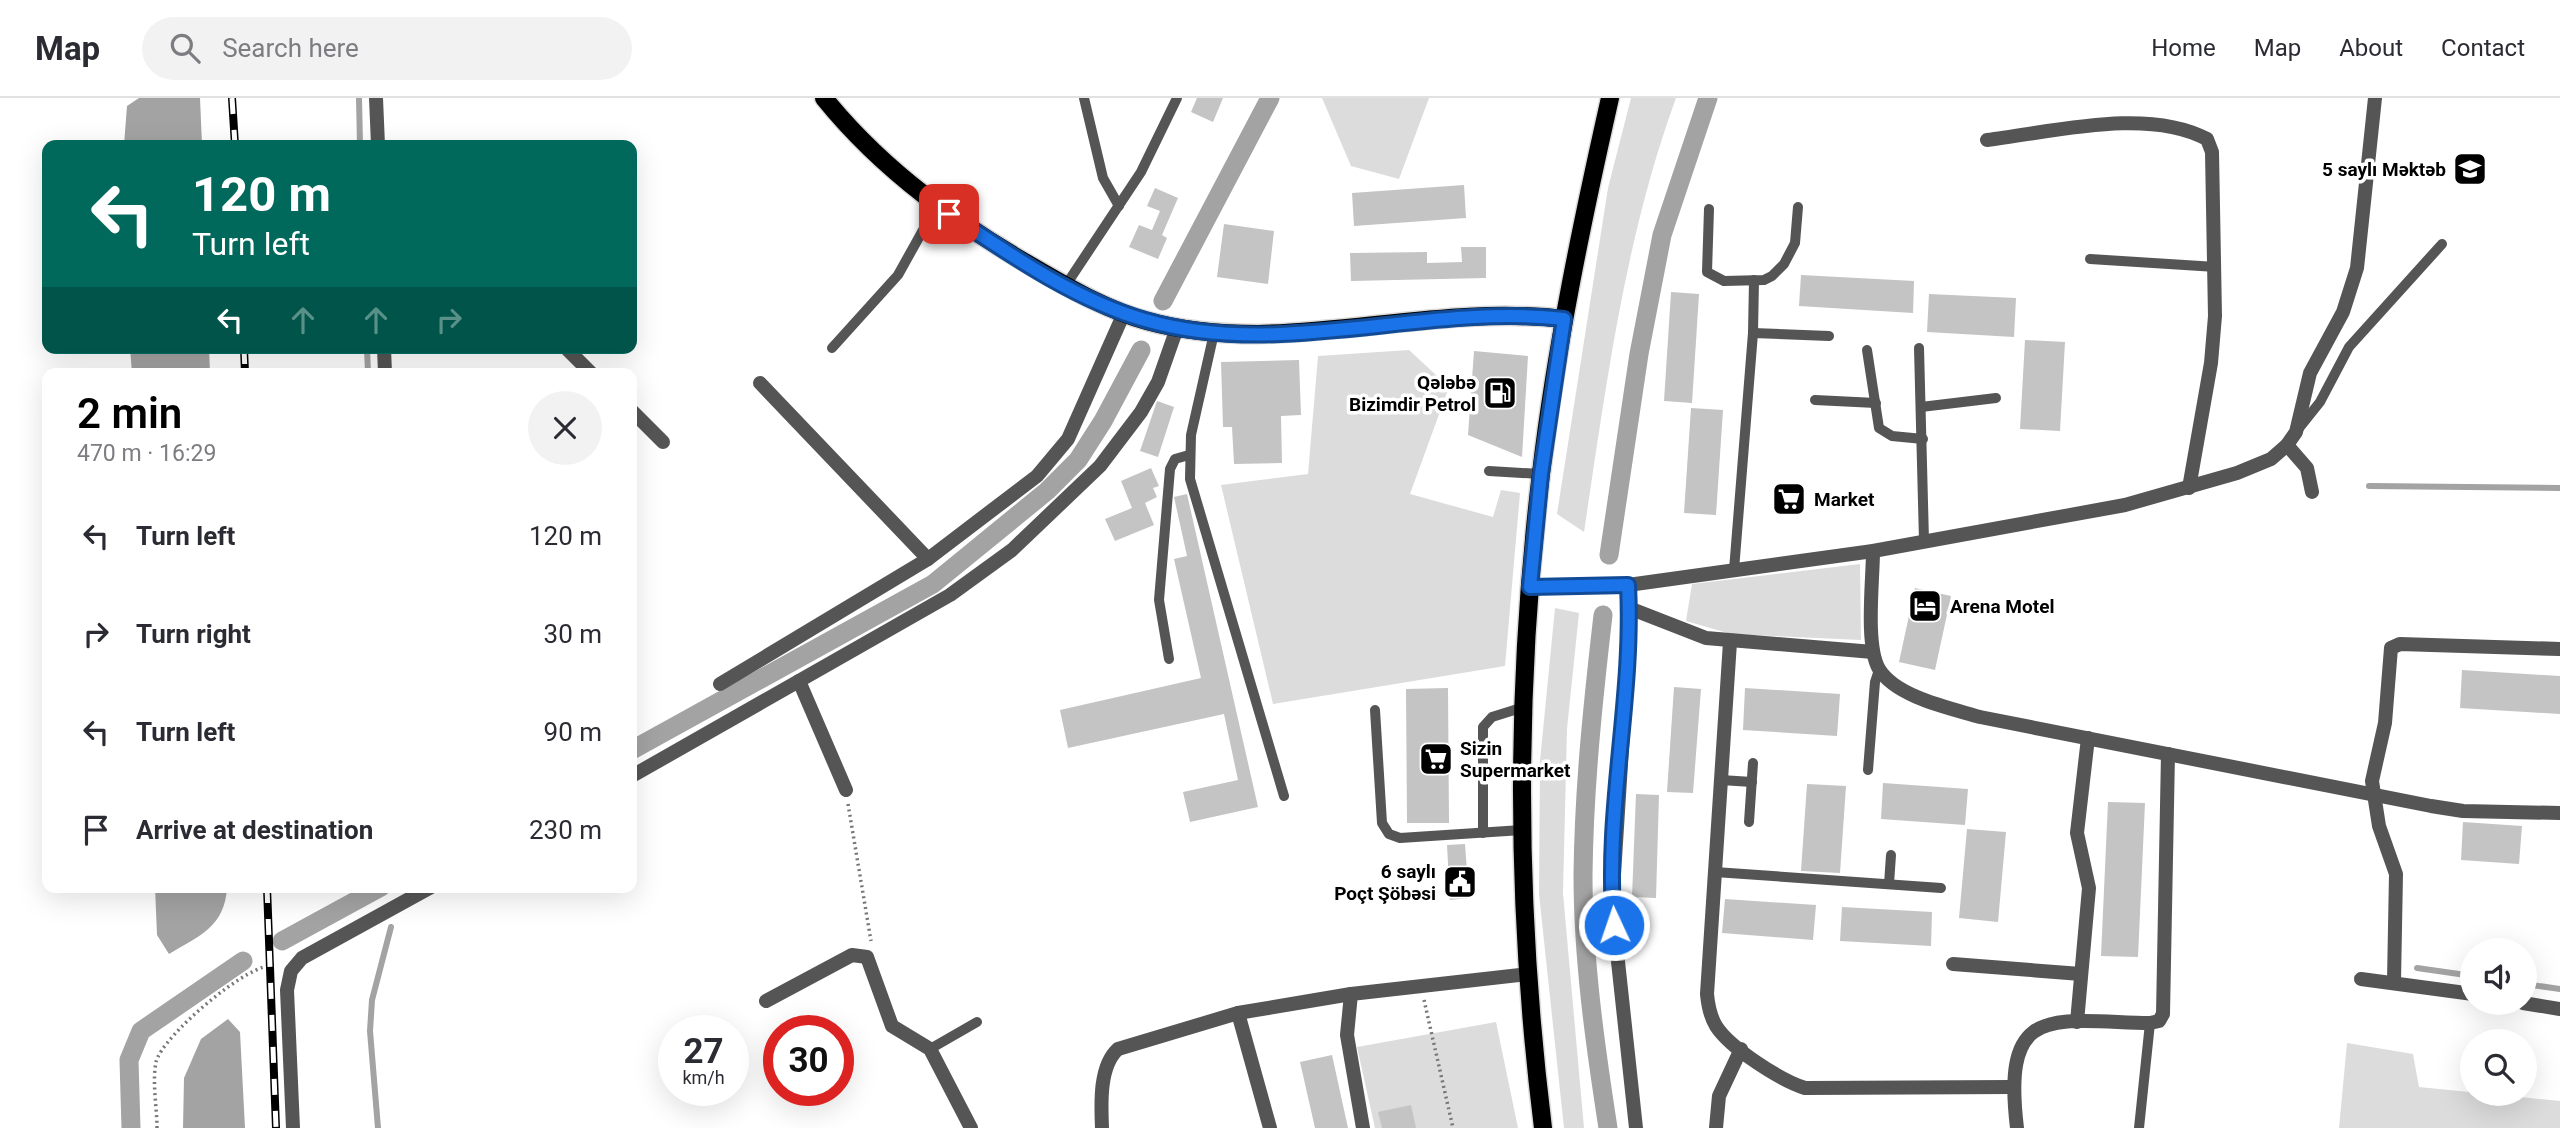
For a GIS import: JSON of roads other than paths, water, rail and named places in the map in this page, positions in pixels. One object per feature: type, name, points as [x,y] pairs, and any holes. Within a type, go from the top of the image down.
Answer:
[{"type":"main road","points":[[824,98],[871,152],[937,205],[1003,250],[1124,313],[1177,328],[1214,332],[1299,332],[1507,314],[1564,319]]},
{"type":"main road","points":[[1543,1128],[1528,974],[1522,830],[1530,587],[1541,474],[1564,319],[1611,98]]},
{"type":"street","points":[[376,98],[378,140]]},
{"type":"street","points":[[1530,587],[1628,585],[1873,551],[2125,505],[2189,488],[2260,464],[2287,445],[2296,432],[2310,373],[2343,312],[2357,268],[2375,98]]},
{"type":"street","points":[[1987,140],[2140,122],[2169,124],[2207,139],[2212,152],[2216,267],[2211,363],[2189,488]]},
{"type":"street","points":[[720,684],[928,559],[1037,476],[1052,460],[1080,416],[1124,313]]},
{"type":"street","points":[[637,773],[950,595],[1012,550],[1054,513],[1100,466],[1141,412],[1158,382],[1177,328]]},
{"type":"street","points":[[572,354],[586,368]]},
{"type":"street","points":[[760,383],[928,559]]},
{"type":"street","points":[[637,416],[663,442]]},
{"type":"street","points":[[2287,445],[2306,468],[2312,492]]},
{"type":"street","points":[[1873,551],[1873,652],[1880,670],[1924,701],[1979,717],[2372,795],[2463,811],[2560,813]]},
{"type":"street","points":[[1628,585],[1629,608],[1612,906],[1636,1128]]},
{"type":"street","points":[[1629,608],[1683,631],[1730,642],[1873,652]]},
{"type":"street","points":[[1730,642],[1709,1009],[1716,1026],[1741,1049],[1791,1083],[1805,1088],[2012,1087]]},
{"type":"street","points":[[2394,981],[2396,874],[2372,795],[2372,781],[2385,723],[2391,648],[2400,644],[2560,649]]},
{"type":"street","points":[[800,681],[846,790]]},
{"type":"street","points":[[2077,1022],[2089,888],[2077,833],[2088,738]]},
{"type":"street","points":[[2017,1128],[2012,1087],[2019,1046],[2027,1035],[2041,1026],[2058,1021],[2159,1021],[2165,1003],[2168,754]]},
{"type":"street","points":[[293,1128],[287,990],[291,971],[302,958],[420,893]]},
{"type":"street","points":[[766,1000],[852,955],[867,957],[892,1026],[930,1049],[971,1128]]},
{"type":"street","points":[[1953,964],[2081,974]]},
{"type":"street","points":[[1101,1127],[1106,1068],[1110,1056],[1118,1049],[1238,1013],[1351,994],[1528,974]]},
{"type":"street","points":[[2361,979],[2394,981],[2460,992]]},
{"type":"street","points":[[1351,994],[1347,1035],[1363,1128]]},
{"type":"street","points":[[2537,1005],[2560,1009]]},
{"type":"street","points":[[1238,1013],[1270,1128]]},
{"type":"street","points":[[1716,1128],[1719,1096],[1741,1049]]},
{"type":"lane","points":[[1084,98],[1103,178],[1109,194],[1119,206]]},
{"type":"lane","points":[[1066,285],[1141,172],[1177,98]]},
{"type":"lane","points":[[832,348],[898,275],[937,205]]},
{"type":"lane","points":[[1709,209],[1707,272],[1724,281],[1754,281],[1764,280],[1784,264],[1795,243],[1798,207]]},
{"type":"lane","points":[[2296,432],[2320,402],[2349,347],[2442,244]]},
{"type":"lane","points":[[2090,259],[2216,267]]},
{"type":"lane","points":[[1734,570],[1753,333],[1754,281]]},
{"type":"lane","points":[[1214,332],[1189,455],[1191,479],[1284,796]]},
{"type":"lane","points":[[1753,333],[1829,336]]},
{"type":"lane","points":[[1919,348],[1924,541]]},
{"type":"lane","points":[[1867,350],[1880,428],[1884,433],[1923,439]]},
{"type":"lane","points":[[1922,407],[1996,398]]},
{"type":"lane","points":[[1815,400],[1876,403]]},
{"type":"lane","points":[[1169,659],[1159,600],[1170,470],[1175,459],[1189,455]]},
{"type":"lane","points":[[1489,471],[1541,474]]},
{"type":"lane","points":[[1868,770],[1875,682],[1880,670]]},
{"type":"lane","points":[[1483,833],[1483,727],[1492,717],[1524,707]]},
{"type":"lane","points":[[1376,710],[1382,823],[1390,834],[1400,838],[1522,830]]},
{"type":"lane","points":[[1749,822],[1753,763]]},
{"type":"lane","points":[[1721,779],[1752,782]]},
{"type":"lane","points":[[1889,884],[1891,855]]},
{"type":"lane","points":[[1715,872],[1941,888]]},
{"type":"lane","points":[[930,1049],[977,1022]]},
{"type":"lane","points":[[2140,1128],[2150,1023]]},
{"type":"waterway","points":[[359,98],[360,140]]},
{"type":"waterway","points":[[1163,301],[1270,98]]},
{"type":"waterway","points":[[1609,555],[1639,354],[1662,235],[1708,98]]},
{"type":"waterway","points":[[637,747],[933,584],[1047,491],[1078,460],[1103,421],[1141,350]]},
{"type":"waterway","points":[[367,354],[368,368]]},
{"type":"waterway","points":[[2369,486],[2560,488]]},
{"type":"waterway","points":[[1603,615],[1587,777],[1583,875],[1587,970],[1608,1128]]},
{"type":"waterway","points":[[282,941],[370,893]]},
{"type":"waterway","points":[[378,1128],[370,1031],[372,1000],[391,927]]},
{"type":"waterway","points":[[131,1128],[129,1060],[141,1031],[243,961]]},
{"type":"waterway","points":[[2417,968],[2460,974]]},
{"type":"waterway","points":[[2537,986],[2560,989]]},
{"type":"railway","points":[[232,98],[235,140]]},
{"type":"railway","points":[[244,354],[245,368]]},
{"type":"railway","points":[[267,893],[276,1128]]},
{"type":"place","name":"5 saylı Məktəb","points":[[2470,169]]},
{"type":"place","name":"Qələbə Bizimdir Petrol","points":[[1500,393]]},
{"type":"place","name":"Market","points":[[1789,499]]},
{"type":"place","name":"Arena Motel","points":[[1925,606]]},
{"type":"place","name":"Sizin Supermarket","points":[[1436,759]]},
{"type":"place","name":"6 saylı Poçt Şöbəsi","points":[[1460,882]]}]
